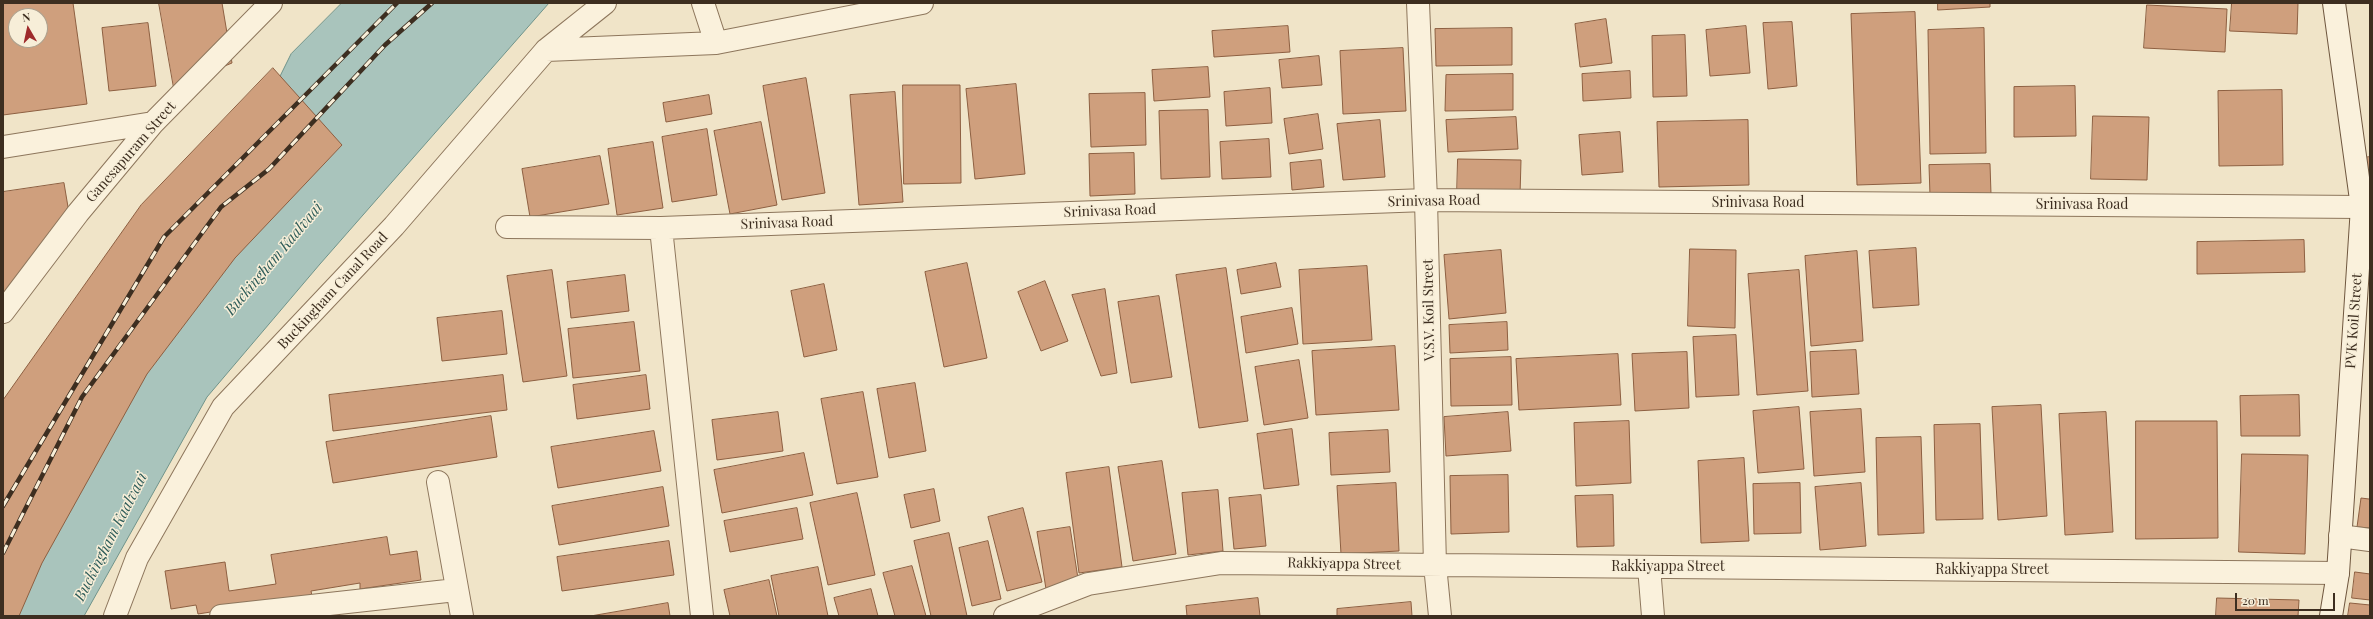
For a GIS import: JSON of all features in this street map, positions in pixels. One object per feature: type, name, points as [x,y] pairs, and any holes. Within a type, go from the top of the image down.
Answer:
[{"type":"street","name":"Ganesapuram Street","points":[[3,312],[78,213],[153,123],[271,3]]},
{"type":"street","name":"Buckingham Canal Road","points":[[114,616],[137,558],[223,407],[394,226],[546,50],[605,3]]},
{"type":"street","points":[[703,3],[716,43]]},
{"type":"street","points":[[546,50],[716,43],[922,3]]},
{"type":"street","name":"V.S.V. Koil Street","points":[[1418,3],[1426,200],[1435,565],[1440,616]]},
{"type":"street","name":"PVK Koil Street","points":[[2332,616],[2338,573],[2362,207],[2334,3]]},
{"type":"street","points":[[3,147],[153,123]]},
{"type":"street","name":"Srinivasa Road","points":[[507,228],[661,228],[1426,200],[2362,207]]},
{"type":"street","points":[[661,228],[702,616]]},
{"type":"street","points":[[438,482],[456,590],[462,616]]},
{"type":"street","points":[[2340,536],[2370,540]]},
{"type":"street","name":"Rakkiyappa Street","points":[[1005,616],[1088,584],[1221,563],[2338,573]]},
{"type":"street","points":[[1649,567],[1653,616]]},
{"type":"street","points":[[221,616],[456,590]]},
{"type":"water","name":"Buckingham Kaalvaai","points":[[342,3],[549,3],[320,264],[207,397],[84,616],[3,616],[3,602],[168,303],[291,54]]},
{"type":"building","points":[[3,3],[73,3],[87,104],[3,115]]},
{"type":"building","points":[[159,3],[222,3],[232,63],[200,76],[175,94]]},
{"type":"building","points":[[1938,3],[1990,3],[1990,7],[1938,10]]},
{"type":"building","points":[[2232,3],[2298,3],[2297,34],[2230,31]]},
{"type":"building","points":[[2147,5],[2227,9],[2225,52],[2144,48]]},
{"type":"building","points":[[1915,12],[1921,183],[1857,185],[1851,14]]},
{"type":"building","points":[[1606,19],[1612,63],[1580,67],[1575,24]]},
{"type":"building","points":[[1792,22],[1797,86],[1768,89],[1763,23]]},
{"type":"building","points":[[148,23],[156,86],[109,91],[102,28]]},
{"type":"building","points":[[1288,26],[1290,52],[1214,57],[1212,31]]},
{"type":"building","points":[[1746,26],[1750,73],[1710,76],[1706,30]]},
{"type":"building","points":[[1512,28],[1512,65],[1436,66],[1435,29]]},
{"type":"building","points":[[1984,28],[1986,153],[1930,154],[1928,30]]},
{"type":"building","points":[[1685,35],[1687,96],[1653,97],[1652,36]]},
{"type":"building","points":[[1403,48],[1406,111],[1343,114],[1340,51]]},
{"type":"building","points":[[1319,56],[1322,85],[1282,88],[1279,60]]},
{"type":"building","points":[[1208,67],[1210,97],[1154,101],[1152,70]]},
{"type":"building","points":[[273,68],[342,145],[235,258],[147,374],[42,563],[19,616],[3,616],[3,400],[141,205]]},
{"type":"building","points":[[1630,71],[1631,98],[1583,101],[1582,74]]},
{"type":"building","points":[[1513,74],[1513,110],[1445,111],[1446,75]]},
{"type":"building","points":[[806,78],[825,193],[782,200],[763,86]]},
{"type":"building","points":[[1016,84],[1025,174],[975,179],[966,89]]},
{"type":"building","points":[[903,85],[960,85],[961,183],[904,184]]},
{"type":"building","points":[[2075,86],[2076,136],[2014,137],[2014,87]]},
{"type":"building","points":[[1270,88],[1272,123],[1226,126],[1224,92]]},
{"type":"building","points":[[2282,90],[2283,165],[2219,166],[2218,91]]},
{"type":"building","points":[[895,92],[903,202],[859,205],[850,95]]},
{"type":"building","points":[[1145,93],[1146,145],[1091,147],[1089,94]]},
{"type":"building","points":[[709,95],[712,114],[666,122],[663,103]]},
{"type":"building","points":[[1208,110],[1210,177],[1161,179],[1159,111]]},
{"type":"building","points":[[1318,114],[1323,149],[1289,154],[1284,119]]},
{"type":"building","points":[[2093,116],[2149,117],[2147,180],[2091,179]]},
{"type":"building","points":[[1516,117],[1518,149],[1448,152],[1446,120]]},
{"type":"building","points":[[1380,120],[1385,177],[1343,180],[1337,124]]},
{"type":"building","points":[[1748,120],[1749,185],[1659,187],[1657,122]]},
{"type":"building","points":[[761,122],[777,205],[730,214],[714,131]]},
{"type":"building","points":[[707,129],[717,195],[672,202],[662,137]]},
{"type":"building","points":[[1620,132],[1623,172],[1582,175],[1579,135]]},
{"type":"building","points":[[1269,139],[1271,177],[1222,179],[1220,142]]},
{"type":"building","points":[[653,142],[663,208],[617,215],[608,149]]},
{"type":"building","points":[[1134,153],[1135,194],[1090,196],[1089,154]]},
{"type":"building","points":[[600,156],[609,204],[530,217],[522,169]]},
{"type":"building","points":[[2370,157],[2370,185],[2363,158]]},
{"type":"building","points":[[1458,159],[1521,160],[1520,196],[1457,194]]},
{"type":"building","points":[[1321,160],[1324,187],[1292,190],[1290,163]]},
{"type":"building","points":[[1990,164],[1991,194],[1930,196],[1929,165]]},
{"type":"building","points":[[64,183],[68,207],[18,291],[3,293],[3,192]]},
{"type":"building","points":[[2304,240],[2305,272],[2197,274],[2197,242]]},
{"type":"building","points":[[1916,248],[1919,305],[1873,308],[1869,251]]},
{"type":"building","points":[[1690,249],[1736,250],[1735,328],[1688,326]]},
{"type":"building","points":[[1501,250],[1506,313],[1449,319],[1444,255]]},
{"type":"building","points":[[1857,251],[1863,341],[1811,346],[1805,256]]},
{"type":"building","points":[[967,263],[987,358],[944,367],[925,272]]},
{"type":"building","points":[[1276,263],[1281,287],[1241,294],[1237,270]]},
{"type":"building","points":[[1367,266],[1372,340],[1303,344],[1299,270]]},
{"type":"building","points":[[1226,268],[1248,421],[1199,428],[1176,275]]},
{"type":"building","points":[[552,270],[567,376],[523,382],[507,276]]},
{"type":"building","points":[[1799,270],[1808,391],[1757,395],[1748,274]]},
{"type":"building","points":[[625,275],[629,311],[571,318],[567,282]]},
{"type":"building","points":[[1045,281],[1068,341],[1041,351],[1018,292]]},
{"type":"building","points":[[824,284],[837,350],[804,357],[791,291]]},
{"type":"building","points":[[1105,289],[1117,373],[1101,376],[1072,295]]},
{"type":"building","points":[[1159,296],[1172,377],[1131,383],[1118,302]]},
{"type":"building","points":[[1292,308],[1298,344],[1246,353],[1241,317]]},
{"type":"building","points":[[502,311],[507,354],[442,361],[437,318]]},
{"type":"building","points":[[634,322],[640,371],[573,378],[568,329]]},
{"type":"building","points":[[1507,322],[1508,350],[1450,353],[1449,325]]},
{"type":"building","points":[[1736,335],[1739,395],[1696,397],[1693,337]]},
{"type":"building","points":[[1395,346],[1399,410],[1316,415],[1312,351]]},
{"type":"building","points":[[1856,350],[1859,394],[1812,397],[1810,352]]},
{"type":"building","points":[[1687,352],[1689,408],[1635,411],[1632,354]]},
{"type":"building","points":[[1618,354],[1621,405],[1519,410],[1516,359]]},
{"type":"building","points":[[1511,357],[1512,405],[1451,406],[1450,359]]},
{"type":"building","points":[[1299,360],[1308,418],[1264,425],[1255,367]]},
{"type":"building","points":[[503,375],[507,410],[333,431],[329,395]]},
{"type":"building","points":[[646,375],[650,409],[577,419],[573,385]]},
{"type":"building","points":[[915,383],[926,451],[889,458],[877,389]]},
{"type":"building","points":[[863,392],[878,477],[837,484],[821,399]]},
{"type":"building","points":[[2299,395],[2300,436],[2241,436],[2240,396]]},
{"type":"building","points":[[2041,405],[2047,516],[1998,520],[1992,407]]},
{"type":"building","points":[[1799,407],[1804,469],[1758,473],[1753,411]]},
{"type":"building","points":[[1861,409],[1865,472],[1814,476],[1810,412]]},
{"type":"building","points":[[778,412],[783,451],[717,460],[712,420]]},
{"type":"building","points":[[1508,412],[1511,451],[1446,456],[1444,417]]},
{"type":"building","points":[[2106,412],[2113,532],[2065,535],[2059,414]]},
{"type":"building","points":[[491,416],[497,457],[333,483],[326,442]]},
{"type":"building","points":[[1629,421],[1631,483],[1576,486],[1574,423]]},
{"type":"building","points":[[2136,421],[2217,421],[2218,538],[2136,539]]},
{"type":"building","points":[[1980,424],[1983,519],[1936,520],[1934,425]]},
{"type":"building","points":[[1292,429],[1299,485],[1264,489],[1257,434]]},
{"type":"building","points":[[1388,430],[1390,472],[1331,475],[1329,433]]},
{"type":"building","points":[[654,431],[661,471],[558,488],[551,447]]},
{"type":"building","points":[[1921,437],[1924,533],[1878,535],[1876,438]]},
{"type":"building","points":[[804,453],[813,495],[722,513],[714,470]]},
{"type":"building","points":[[2242,454],[2308,455],[2305,554],[2239,552]]},
{"type":"building","points":[[1744,458],[1749,541],[1701,543],[1698,461]]},
{"type":"building","points":[[1162,461],[1176,554],[1133,561],[1118,467]]},
{"type":"building","points":[[1109,467],[1122,567],[1079,573],[1066,473]]},
{"type":"building","points":[[1508,475],[1509,532],[1451,534],[1450,476]]},
{"type":"building","points":[[1396,483],[1399,551],[1341,554],[1337,486]]},
{"type":"building","points":[[1800,483],[1801,533],[1754,534],[1753,484]]},
{"type":"building","points":[[1861,483],[1866,546],[1820,550],[1815,487]]},
{"type":"building","points":[[663,487],[669,526],[559,545],[552,506]]},
{"type":"building","points":[[934,489],[940,521],[911,528],[904,495]]},
{"type":"building","points":[[1218,490],[1223,551],[1188,555],[1182,493]]},
{"type":"building","points":[[857,493],[875,575],[828,585],[810,503]]},
{"type":"building","points":[[2370,494],[2370,528],[2357,527],[2361,498],[2369,499]]},
{"type":"building","points":[[1261,495],[1266,546],[1234,549],[1229,498]]},
{"type":"building","points":[[1613,495],[1614,546],[1577,547],[1575,496]]},
{"type":"building","points":[[797,508],[803,539],[730,552],[724,521]]},
{"type":"building","points":[[1023,508],[1042,582],[1007,591],[988,517]]},
{"type":"building","points":[[1070,527],[1079,585],[1046,589],[1037,532]]},
{"type":"building","points":[[949,533],[967,616],[931,616],[914,541]]},
{"type":"building","points":[[387,537],[390,555],[417,551],[421,580],[360,589],[360,583],[311,591],[312,596],[198,614],[196,605],[171,609],[165,571],[225,562],[229,591],[276,584],[271,555]]},
{"type":"building","points":[[669,541],[674,575],[562,591],[557,557]]},
{"type":"building","points":[[988,541],[1001,599],[972,606],[959,548]]},
{"type":"building","points":[[912,566],[926,616],[895,616],[883,573]]},
{"type":"building","points":[[818,567],[828,616],[779,616],[771,576]]},
{"type":"building","points":[[2355,572],[2370,574],[2370,600],[2352,598]]},
{"type":"building","points":[[769,580],[777,616],[730,616],[724,590]]},
{"type":"building","points":[[871,589],[878,616],[839,616],[834,598]]},
{"type":"building","points":[[1258,598],[1260,616],[1187,616],[1186,606]]},
{"type":"building","points":[[2217,598],[2299,600],[2298,616],[2216,616]]},
{"type":"building","points":[[1411,602],[1412,616],[1337,616],[1337,609]]},
{"type":"building","points":[[668,603],[670,616],[591,616]]},
{"type":"building","points":[[2350,603],[2370,605],[2370,616],[2348,616]]},
{"type":"railway","points":[[3,506],[164,237],[397,3]]},
{"type":"railway","points":[[3,553],[82,397],[221,207],[269,169],[385,45],[432,3]]}]
